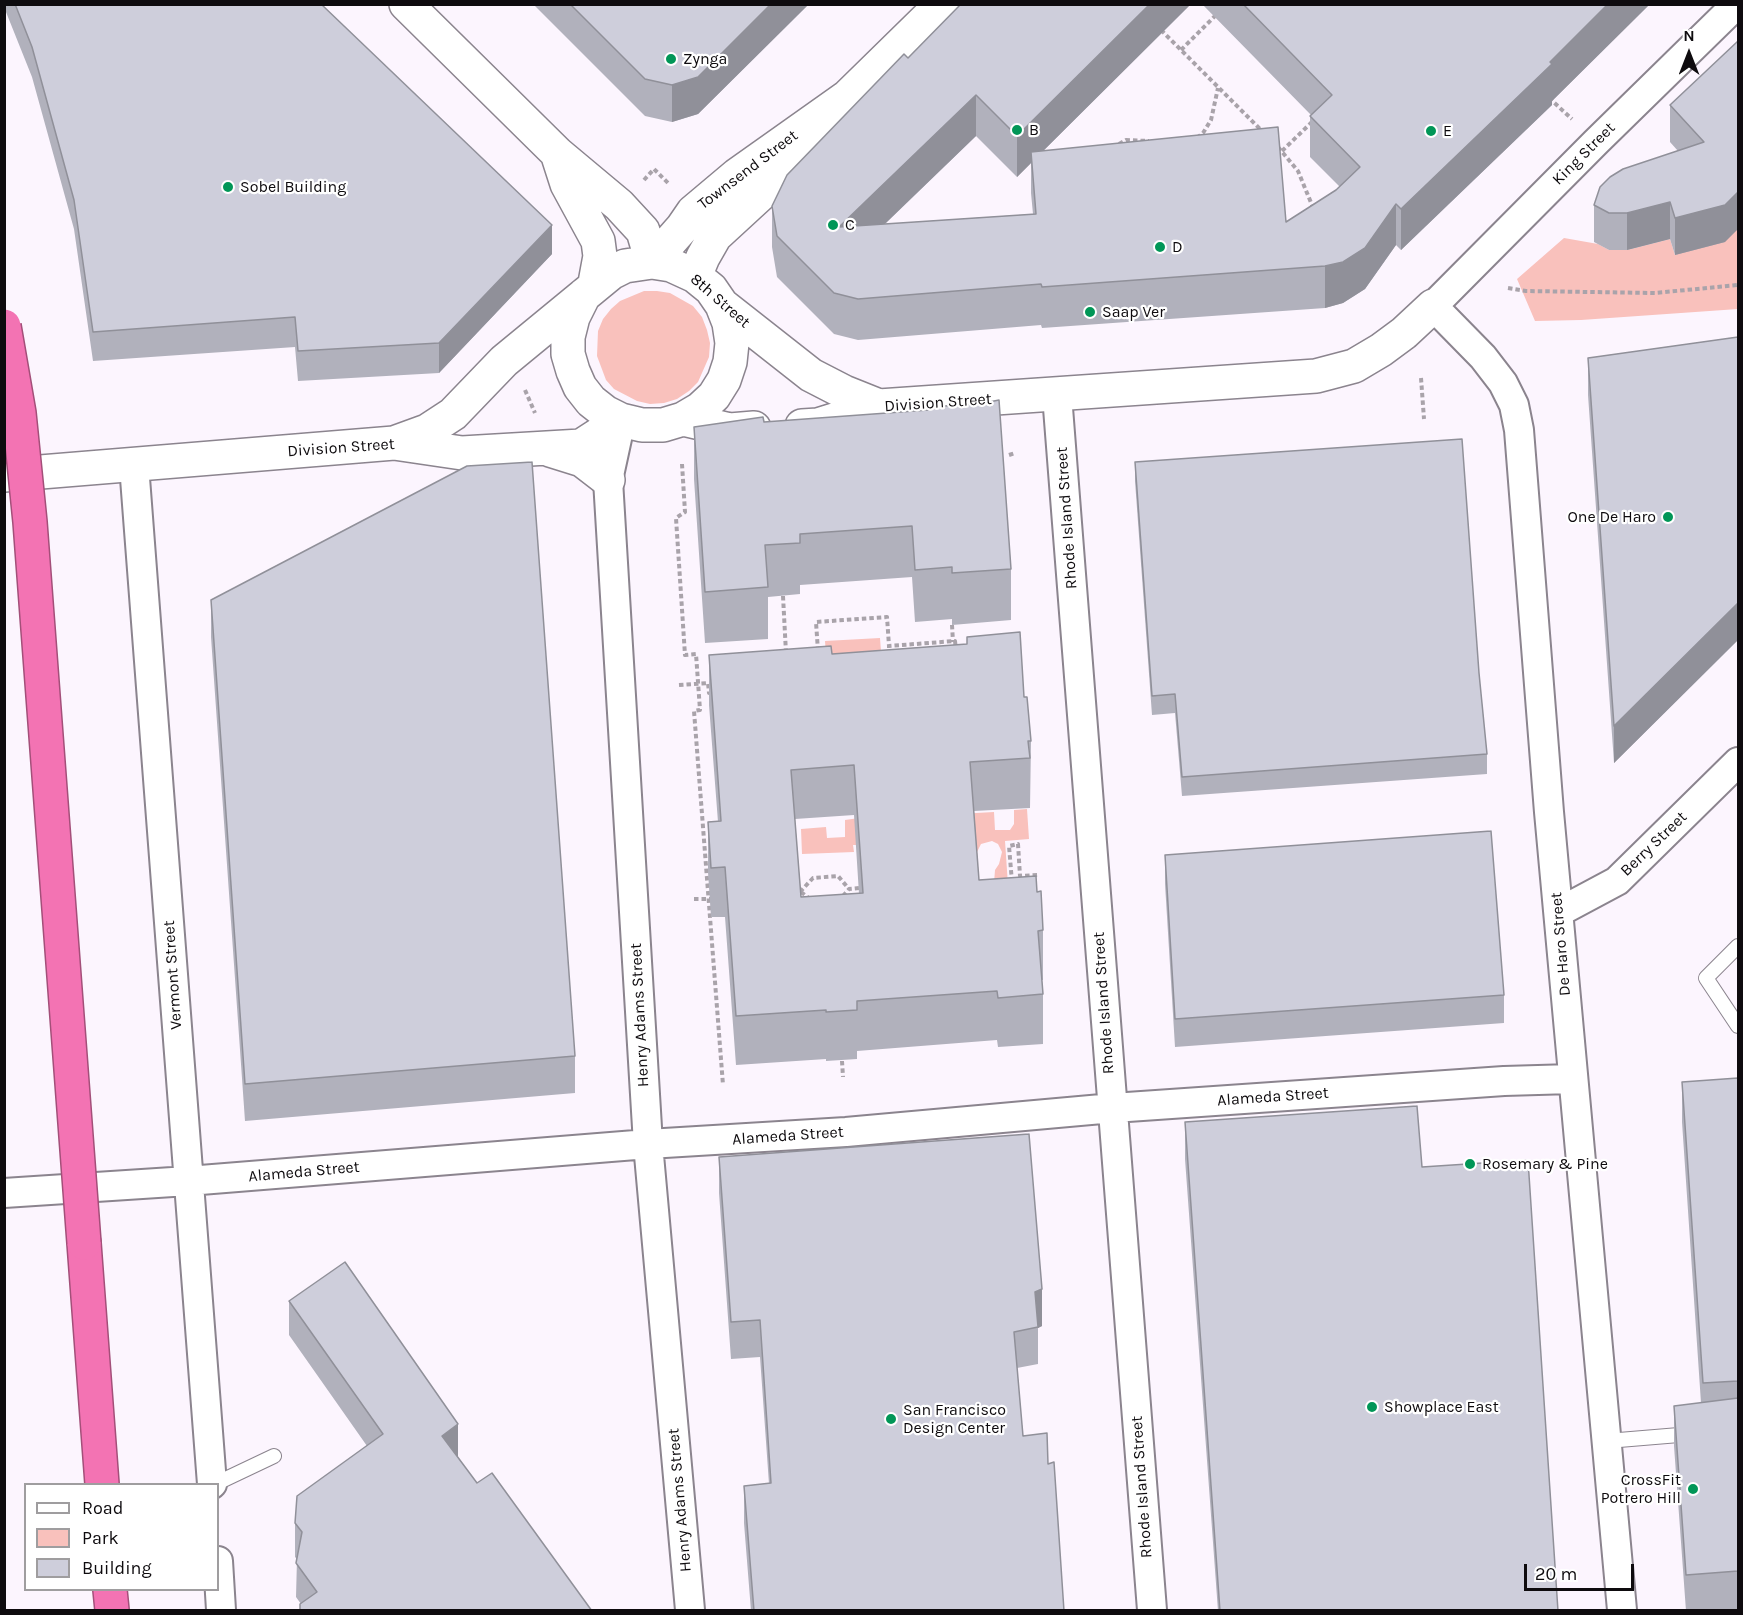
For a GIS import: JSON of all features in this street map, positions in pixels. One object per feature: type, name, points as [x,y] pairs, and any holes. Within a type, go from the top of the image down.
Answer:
[{"type":"highway","points":[[4,326],[19,413],[30,522],[102,1483]]},
{"type":"highway","points":[[110,1591],[112,1611]]},
{"type":"street","points":[[406,4],[558,154],[662,215],[684,202]]},
{"type":"street","name":"Townsend Street","points":[[652,262],[682,228],[684,202],[737,175],[847,97],[942,4]]},
{"type":"street","name":"King Street","points":[[1433,306],[1737,4]]},
{"type":"street","name":"Townsend Street","points":[[695,276],[715,236],[832,128],[847,97]]},
{"type":"street","points":[[558,154],[567,184],[598,240],[600,256],[590,289],[573,317],[568,336],[568,354],[580,387],[591,401],[605,412],[621,420]]},
{"type":"street","points":[[394,443],[427,431],[453,414],[504,361],[611,273],[625,266],[652,262],[629,195]]},
{"type":"street","name":"8th Street","points":[[652,262],[672,265],[695,276],[711,289],[722,305],[812,375],[844,392],[879,406]]},
{"type":"street","points":[[684,419],[714,396],[724,380],[730,362],[732,343],[729,323],[722,305]]},
{"type":"street","name":"Division Street","points":[[4,475],[394,443],[462,453],[542,435],[581,446],[621,420],[642,425],[663,425],[684,419],[730,430],[818,425],[879,406],[1316,376],[1354,366],[1381,350],[1404,333],[1433,306]]},
{"type":"street","name":"De Haro Street","points":[[1433,306],[1483,357],[1503,383],[1514,405],[1519,430],[1572,1079],[1622,1611]]},
{"type":"street","name":"Rhode Island Street","points":[[1057,395],[1152,1611]]},
{"type":"street","name":"Henry Adams Street","points":[[621,420],[608,480],[648,1144],[690,1611]]},
{"type":"street","points":[[542,435],[582,460],[608,480]]},
{"type":"street","name":"Vermont Street","points":[[134,465],[188,1181],[214,1483]]},
{"type":"street","name":"Berry Street","points":[[1559,912],[1617,881],[1738,762]]},
{"type":"street","name":"Alameda Street","points":[[4,1193],[188,1181],[648,1144],[846,1132],[1113,1108],[1504,1081],[1572,1079]]},
{"type":"street","points":[[219,1578],[221,1611]]},
{"type":"lane","points":[[1738,946],[1706,978],[1738,1026]]},
{"type":"lane","points":[[1607,1441],[1704,1433]]},
{"type":"lane","points":[[218,1483],[274,1456]]},
{"type":"path","points":[[1181,50],[1219,12]]},
{"type":"path","points":[[1158,27],[1266,135]]},
{"type":"path","points":[[1189,143],[1203,133],[1211,120],[1218,88]]},
{"type":"path","points":[[1544,93],[1552,101]]},
{"type":"path","points":[[1282,151],[1316,118]]},
{"type":"path","points":[[1113,148],[1126,140],[1150,141]]},
{"type":"path","points":[[1274,143],[1299,171],[1315,210]]},
{"type":"path","points":[[629,195],[654,169],[684,202]]},
{"type":"path","points":[[1508,288],[1526,291],[1655,293],[1738,285]]},
{"type":"path","points":[[1421,378],[1424,419]]},
{"type":"path","points":[[522,385],[542,435]]},
{"type":"path","points":[[1009,456],[1015,453]]},
{"type":"path","points":[[682,464],[685,512],[676,518],[685,655],[696,654],[700,710],[694,711],[723,1085]]},
{"type":"path","points":[[783,596],[786,653]]},
{"type":"path","points":[[818,663],[816,622],[887,617],[890,658]]},
{"type":"path","points":[[952,625],[956,657]]},
{"type":"path","points":[[889,646],[953,642]]},
{"type":"path","points":[[807,652],[818,651]]},
{"type":"path","points":[[774,654],[797,652]]},
{"type":"path","points":[[679,685],[708,683],[709,693],[719,693]]},
{"type":"path","points":[[1012,886],[1010,846],[1018,844],[1020,876],[1038,874]]},
{"type":"path","points":[[814,903],[799,892],[813,878],[838,876],[849,889]]},
{"type":"path","points":[[840,901],[849,889],[859,888]]},
{"type":"path","points":[[694,899],[716,898]]},
{"type":"path","points":[[842,1060],[843,1077]]},
{"type":"green space","points":[[1738,227],[1738,309],[1535,321],[1517,279],[1564,238],[1598,244],[1609,250],[1627,250],[1670,239],[1675,255]]},
{"type":"green space","points":[[644,291],[670,293],[693,306],[702,317],[710,343],[709,357],[698,382],[677,399],[664,403],[650,404],[637,401],[614,389],[606,380],[597,356],[598,331],[603,319],[620,301]]},
{"type":"green space","points":[[880,638],[882,665],[827,669],[825,641]]},
{"type":"green space","points":[[1027,809],[1029,839],[1005,841],[1009,900],[994,883],[995,870],[1002,852],[998,844],[992,841],[981,844],[977,852],[976,869],[958,814],[994,812],[995,830],[1010,830],[1014,824],[1014,810]]},
{"type":"green space","points":[[859,818],[861,845],[853,845],[854,852],[802,854],[801,829],[826,827],[827,838],[845,837],[845,820]]},
{"type":"building","name":"Sobel Building","points":[[15,4],[321,4],[552,225],[439,343],[298,351],[295,317],[93,332],[74,200],[32,47]]},
{"type":"building","points":[[570,4],[771,4],[698,77],[672,85],[645,79]]},
{"type":"building","points":[[961,4],[1150,4],[1017,136],[976,95],[839,227],[1036,214],[1031,152],[1278,127],[1286,222],[1336,190],[1360,167],[1310,116],[1332,95],[1243,4],[1608,4],[1550,62],[1552,64],[1401,209],[1396,204],[1365,248],[1343,262],[1325,266],[1042,287],[1041,284],[858,299],[834,293],[777,236],[772,206],[787,175],[904,54],[908,58]]},
{"type":"building","points":[[1738,41],[1738,192],[1725,205],[1675,218],[1670,202],[1627,213],[1609,213],[1594,205],[1600,187],[1623,169],[1704,142],[1670,105]]},
{"type":"building","name":"One De Haro","points":[[1738,337],[1738,603],[1614,726],[1588,358]]},
{"type":"building","points":[[999,400],[1011,569],[952,573],[952,567],[915,570],[912,526],[800,534],[800,543],[765,545],[768,587],[705,592],[694,427],[763,417],[764,422],[928,410],[928,407],[979,404]]},
{"type":"building","points":[[1462,439],[1487,754],[1182,777],[1175,694],[1152,696],[1135,462]]},
{"type":"building","points":[[532,462],[575,1056],[245,1084],[211,600],[467,466]]},
{"type":"building","points":[[1020,632],[1024,697],[1027,697],[1031,741],[1028,741],[1030,758],[970,762],[979,880],[1036,876],[1037,892],[1041,891],[1043,930],[1038,931],[1043,994],[998,998],[997,991],[857,1001],[857,1010],[736,1016],[725,867],[711,868],[708,822],[721,821],[709,655],[831,646],[832,654],[967,644],[967,637]],"holes":[[[854,765],[863,893],[801,897],[791,770]]]},
{"type":"building","points":[[1491,831],[1504,995],[1175,1019],[1165,855]]},
{"type":"building","points":[[1738,1078],[1738,1381],[1703,1383],[1682,1082]]},
{"type":"building","name":"Showplace East","points":[[1417,1106],[1422,1167],[1528,1160],[1558,1611],[1220,1611],[1185,1122]]},
{"type":"building","points":[[1029,1134],[1042,1289],[1035,1292],[1038,1327],[1014,1332],[1023,1436],[1047,1433],[1048,1464],[1054,1462],[1064,1611],[754,1611],[744,1486],[771,1483],[760,1320],[731,1322],[719,1157]]},
{"type":"building","points":[[345,1262],[458,1424],[442,1436],[477,1483],[492,1473],[592,1611],[300,1611],[300,1604],[317,1592],[296,1563],[302,1532],[295,1523],[297,1496],[383,1434],[289,1301]]},
{"type":"building","points":[[1738,1398],[1738,1571],[1686,1575],[1674,1406]]},
{"type":"place","name":"Zynga","points":[[671,59]]},
{"type":"place","name":"B","points":[[1017,130]]},
{"type":"place","name":"E","points":[[1431,131]]},
{"type":"place","name":"Sobel Building","points":[[228,187]]},
{"type":"place","name":"C","points":[[833,225]]},
{"type":"place","name":"D","points":[[1160,247]]},
{"type":"place","name":"Saap Ver","points":[[1090,312]]},
{"type":"place","name":"One De Haro","points":[[1668,517]]},
{"type":"place","name":"Rosemary & Pine","points":[[1470,1164]]},
{"type":"place","name":"Showplace East","points":[[1372,1407]]},
{"type":"place","name":"San Francisco Design Center","points":[[891,1419]]},
{"type":"place","name":"CrossFit Potrero Hill","points":[[1693,1489]]}]
